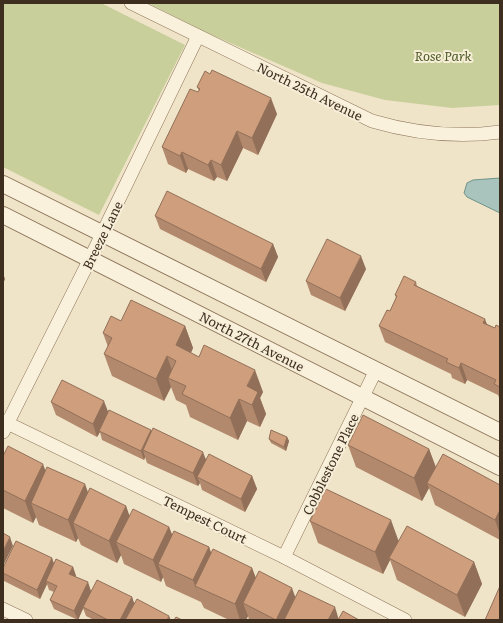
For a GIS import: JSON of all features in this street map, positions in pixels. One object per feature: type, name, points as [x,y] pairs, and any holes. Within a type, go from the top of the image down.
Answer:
[{"type":"street","name":"North 25th Avenue","points":[[131,3],[372,121],[409,131],[453,134],[489,134],[500,132]]},
{"type":"street","name":"Breeze Lane","points":[[4,425],[90,259],[198,36]]},
{"type":"street","points":[[3,184],[500,432]]},
{"type":"street","name":"North 27th Avenue","points":[[3,215],[500,466]]},
{"type":"street","name":"Cobblestone Place","points":[[284,557],[376,370]]},
{"type":"street","name":"Tempest Court","points":[[4,425],[284,557],[405,620]]},
{"type":"street","points":[[3,609],[26,620]]},
{"type":"green space","points":[[3,3],[101,3],[185,45],[99,215],[3,167]]},
{"type":"green space","name":"Rose Park","points":[[148,3],[500,3],[500,105],[452,108],[385,100],[322,83],[203,31]]},
{"type":"water","points":[[500,178],[500,213],[467,197],[464,193],[467,183],[473,180]]},
{"type":"building","points":[[212,70],[271,98],[252,138],[237,131],[221,165],[211,160],[208,165],[182,152],[180,156],[162,147],[190,89],[198,92],[200,89],[197,87],[205,71],[210,74]]},
{"type":"building","points":[[167,191],[273,244],[261,269],[155,216]]},
{"type":"building","points":[[327,239],[361,256],[340,298],[306,281]]},
{"type":"building","points":[[404,276],[416,282],[414,285],[485,319],[483,323],[495,328],[496,325],[500,327],[500,387],[494,384],[496,380],[461,363],[459,368],[446,362],[448,359],[379,326],[387,310],[390,311],[397,296],[395,295]]},
{"type":"building","points":[[131,300],[185,326],[176,345],[199,357],[204,345],[255,370],[247,386],[258,392],[252,405],[239,399],[230,418],[182,394],[186,386],[168,378],[176,361],[167,356],[156,379],[104,354],[112,338],[103,333],[111,316],[121,321]]},
{"type":"building","points":[[62,380],[104,401],[93,424],[51,402]]},
{"type":"building","points":[[109,410],[151,430],[141,451],[99,431]]},
{"type":"building","points":[[363,415],[429,449],[414,478],[348,445]]},
{"type":"building","points":[[153,428],[203,452],[193,473],[143,450]]},
{"type":"building","points":[[271,430],[287,437],[284,447],[269,439]]},
{"type":"building","points":[[8,446],[43,464],[25,501],[3,490],[3,456]]},
{"type":"building","points":[[209,454],[252,476],[241,499],[197,477]]},
{"type":"building","points":[[443,454],[500,485],[500,510],[495,520],[427,483]]},
{"type":"building","points":[[47,467],[85,484],[68,520],[31,503]]},
{"type":"building","points":[[90,488],[126,506],[109,541],[73,523]]},
{"type":"building","points":[[326,489],[391,520],[375,552],[310,521]]},
{"type":"building","points":[[133,509],[169,527],[153,560],[116,542]]},
{"type":"building","points":[[407,526],[474,562],[457,595],[389,558]]},
{"type":"building","points":[[174,531],[209,547],[193,580],[158,564]]},
{"type":"building","points":[[3,533],[10,537],[3,551]]},
{"type":"building","points":[[16,541],[52,558],[37,590],[3,573],[3,568]]},
{"type":"building","points":[[213,549],[252,568],[235,604],[195,586]]},
{"type":"building","points":[[56,559],[73,567],[69,574],[88,582],[74,611],[50,600],[57,586],[46,581]]},
{"type":"building","points":[[259,571],[292,588],[276,620],[243,603]]},
{"type":"building","points":[[97,580],[132,597],[120,620],[108,620],[83,607]]},
{"type":"building","points":[[500,586],[500,620],[485,620]]},
{"type":"building","points":[[299,590],[335,607],[328,620],[284,620]]},
{"type":"building","points":[[137,599],[169,616],[167,620],[125,620]]},
{"type":"building","points":[[343,611],[359,620],[338,620]]},
{"type":"building","points":[[176,617],[182,620],[174,620]]}]
